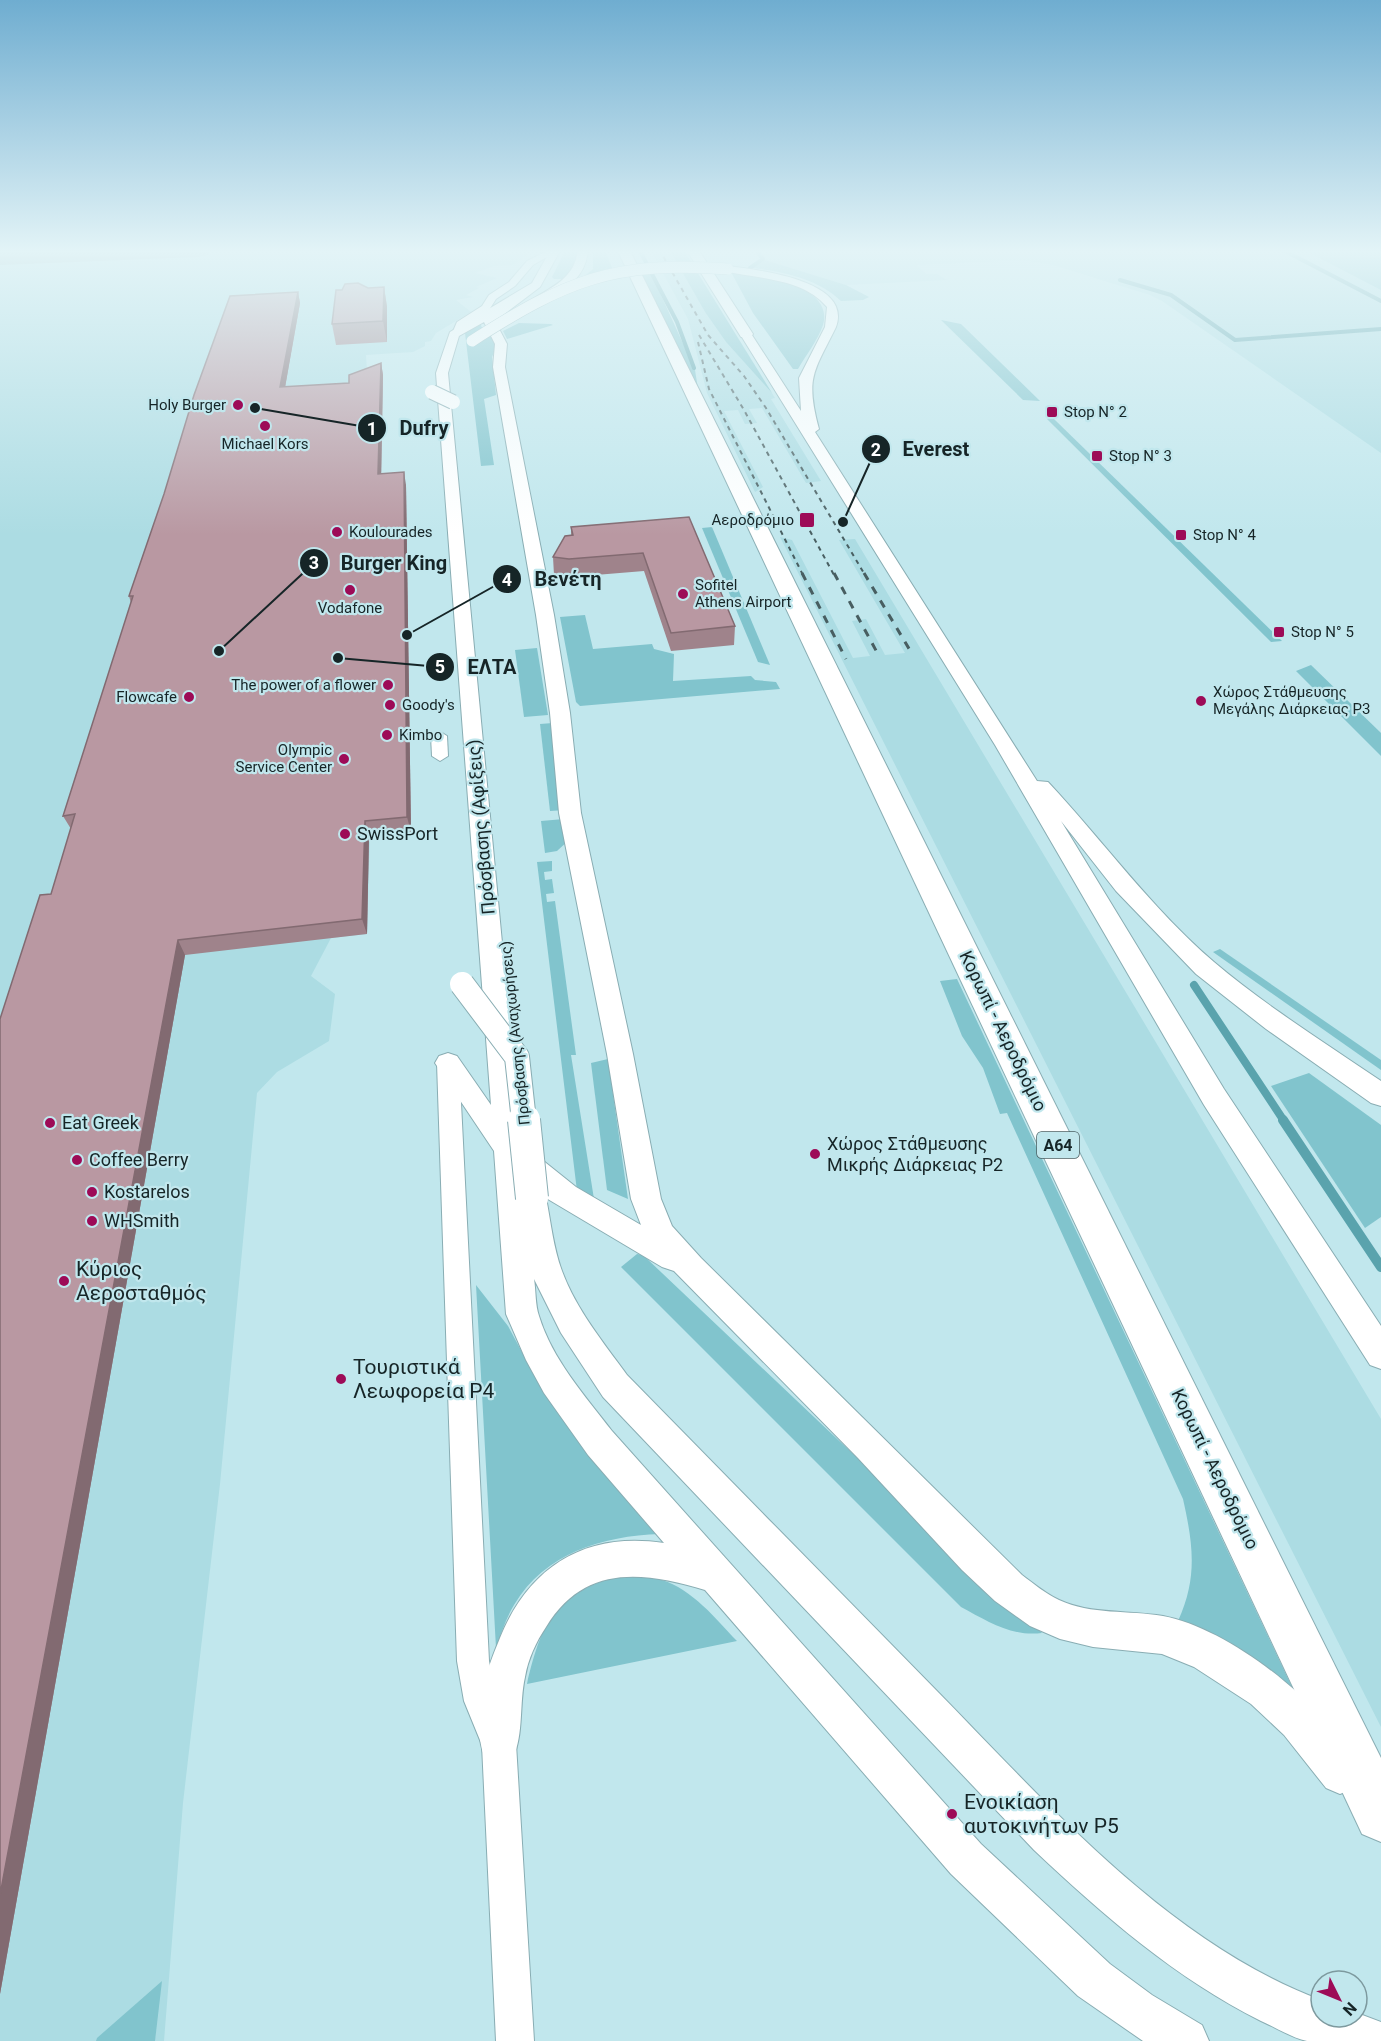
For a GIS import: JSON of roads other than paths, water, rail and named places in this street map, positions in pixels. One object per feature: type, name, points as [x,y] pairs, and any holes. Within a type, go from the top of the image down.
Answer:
[{"type":"highway","name":"Κορωπί - Αεροδρόμιο","points":[[668,344],[1381,1815]]},
{"type":"street","name":"Πρόσβασης (Αφίξεις)","points":[[449,344],[442,373],[522,1314],[533,1344],[549,1375],[600,1443],[966,1859],[1094,1980],[1136,2011],[1186,2041]]},
{"type":"street","name":"Πρόσβασης (Αναχωρήσεις)","points":[[460,344],[451,363],[453,402],[532,1198],[541,1252],[552,1284],[573,1324],[615,1386],[1049,1836],[1121,1903],[1203,1962],[1292,2011],[1370,2041]]},
{"type":"street","points":[[501,344],[499,367],[545,615],[576,844],[620,1054],[646,1199],[660,1234],[690,1268],[897,1473],[988,1571],[1029,1603],[1064,1622],[1107,1632],[1164,1636],[1197,1648],[1236,1668],[1264,1687],[1284,1705],[1322,1747],[1381,1836]]},
{"type":"street","points":[[753,344],[1005,745],[1214,1097],[1381,1354]]},
{"type":"street","points":[[818,446],[809,416],[805,377],[822,344]]},
{"type":"street","points":[[432,392],[453,402]]},
{"type":"street","name":"Πρόσβασης (Αφίξεις)","points":[[439,736],[440,756]]},
{"type":"street","points":[[1005,745],[1082,831],[1124,886],[1205,968],[1275,1022],[1381,1095]]},
{"type":"street","points":[[462,984],[517,1057]]},
{"type":"street","points":[[448,1062],[508,1148],[579,1205],[690,1268]]},
{"type":"street","points":[[448,1062],[460,1305],[473,1661],[480,1701],[499,1744]]},
{"type":"street","points":[[515,2041],[499,1744],[507,1668],[538,1602],[561,1580],[589,1563],[630,1557],[649,1557],[680,1562],[718,1577]]},
{"type":"waterway","points":[[685,344],[694,368]]},
{"type":"waterway","points":[[1194,985],[1284,1121]]},
{"type":"waterway","points":[[1283,1120],[1381,1267]]},
{"type":"railway","points":[[699,344],[709,389],[803,575]]},
{"type":"railway","points":[[705,344],[744,410],[834,575]]},
{"type":"railway","points":[[716,344],[744,376],[766,408],[865,575]]},
{"type":"railway","points":[[802,573],[846,659]]},
{"type":"railway","points":[[834,573],[879,656]]},
{"type":"railway","points":[[864,573],[911,652]]},
{"type":"place","name":"Holy Burger","points":[[238,405]]},
{"type":"place","name":"Dufry","points":[[255,408]]},
{"type":"place","name":"Stop N° 2","points":[[1052,412]]},
{"type":"place","name":"Michael Kors","points":[[265,426]]},
{"type":"place","name":"Stop N° 3","points":[[1097,456]]},
{"type":"place","name":"Αεροδρόμιο","points":[[807,520]]},
{"type":"place","name":"Everest","points":[[843,522]]},
{"type":"place","name":"Koulourades","points":[[337,532]]},
{"type":"place","name":"Stop N° 4","points":[[1181,535]]},
{"type":"place","name":"Vodafone","points":[[350,590]]},
{"type":"place","name":"Sofitel Athens Airport","points":[[683,594]]},
{"type":"place","name":"Stop N° 5","points":[[1279,632]]},
{"type":"place","name":"Βενέτη","points":[[407,635]]},
{"type":"place","name":"Burger King","points":[[219,651]]},
{"type":"place","name":"ΕΛΤΑ","points":[[338,658]]},
{"type":"place","name":"The power of a flower","points":[[388,685]]},
{"type":"place","name":"Flowcafe","points":[[189,697]]},
{"type":"place","name":"Χώρος Στάθμευσης Μεγάλης Διάρκειας P3","points":[[1201,701]]},
{"type":"place","name":"Goody's","points":[[390,705]]},
{"type":"place","name":"Kimbo","points":[[387,735]]},
{"type":"place","name":"Olympic Service Center","points":[[344,759]]},
{"type":"place","name":"SwissPort","points":[[345,834]]},
{"type":"place","name":"Eat Greek","points":[[50,1123]]},
{"type":"place","name":"Χώρος Στάθμευσης Μικρής Διάρκειας P2","points":[[815,1154]]},
{"type":"place","name":"Coffee Berry","points":[[77,1160]]},
{"type":"place","name":"Kostarelos","points":[[92,1192]]},
{"type":"place","name":"WHSmith","points":[[92,1221]]},
{"type":"place","name":"Κύριος Αεροσταθμός","points":[[64,1281]]},
{"type":"place","name":"Τουριστικά Λεωφορεία P4","points":[[341,1379]]},
{"type":"place","name":"Ενοικίαση αυτοκινήτων P5","points":[[952,1814]]}]
